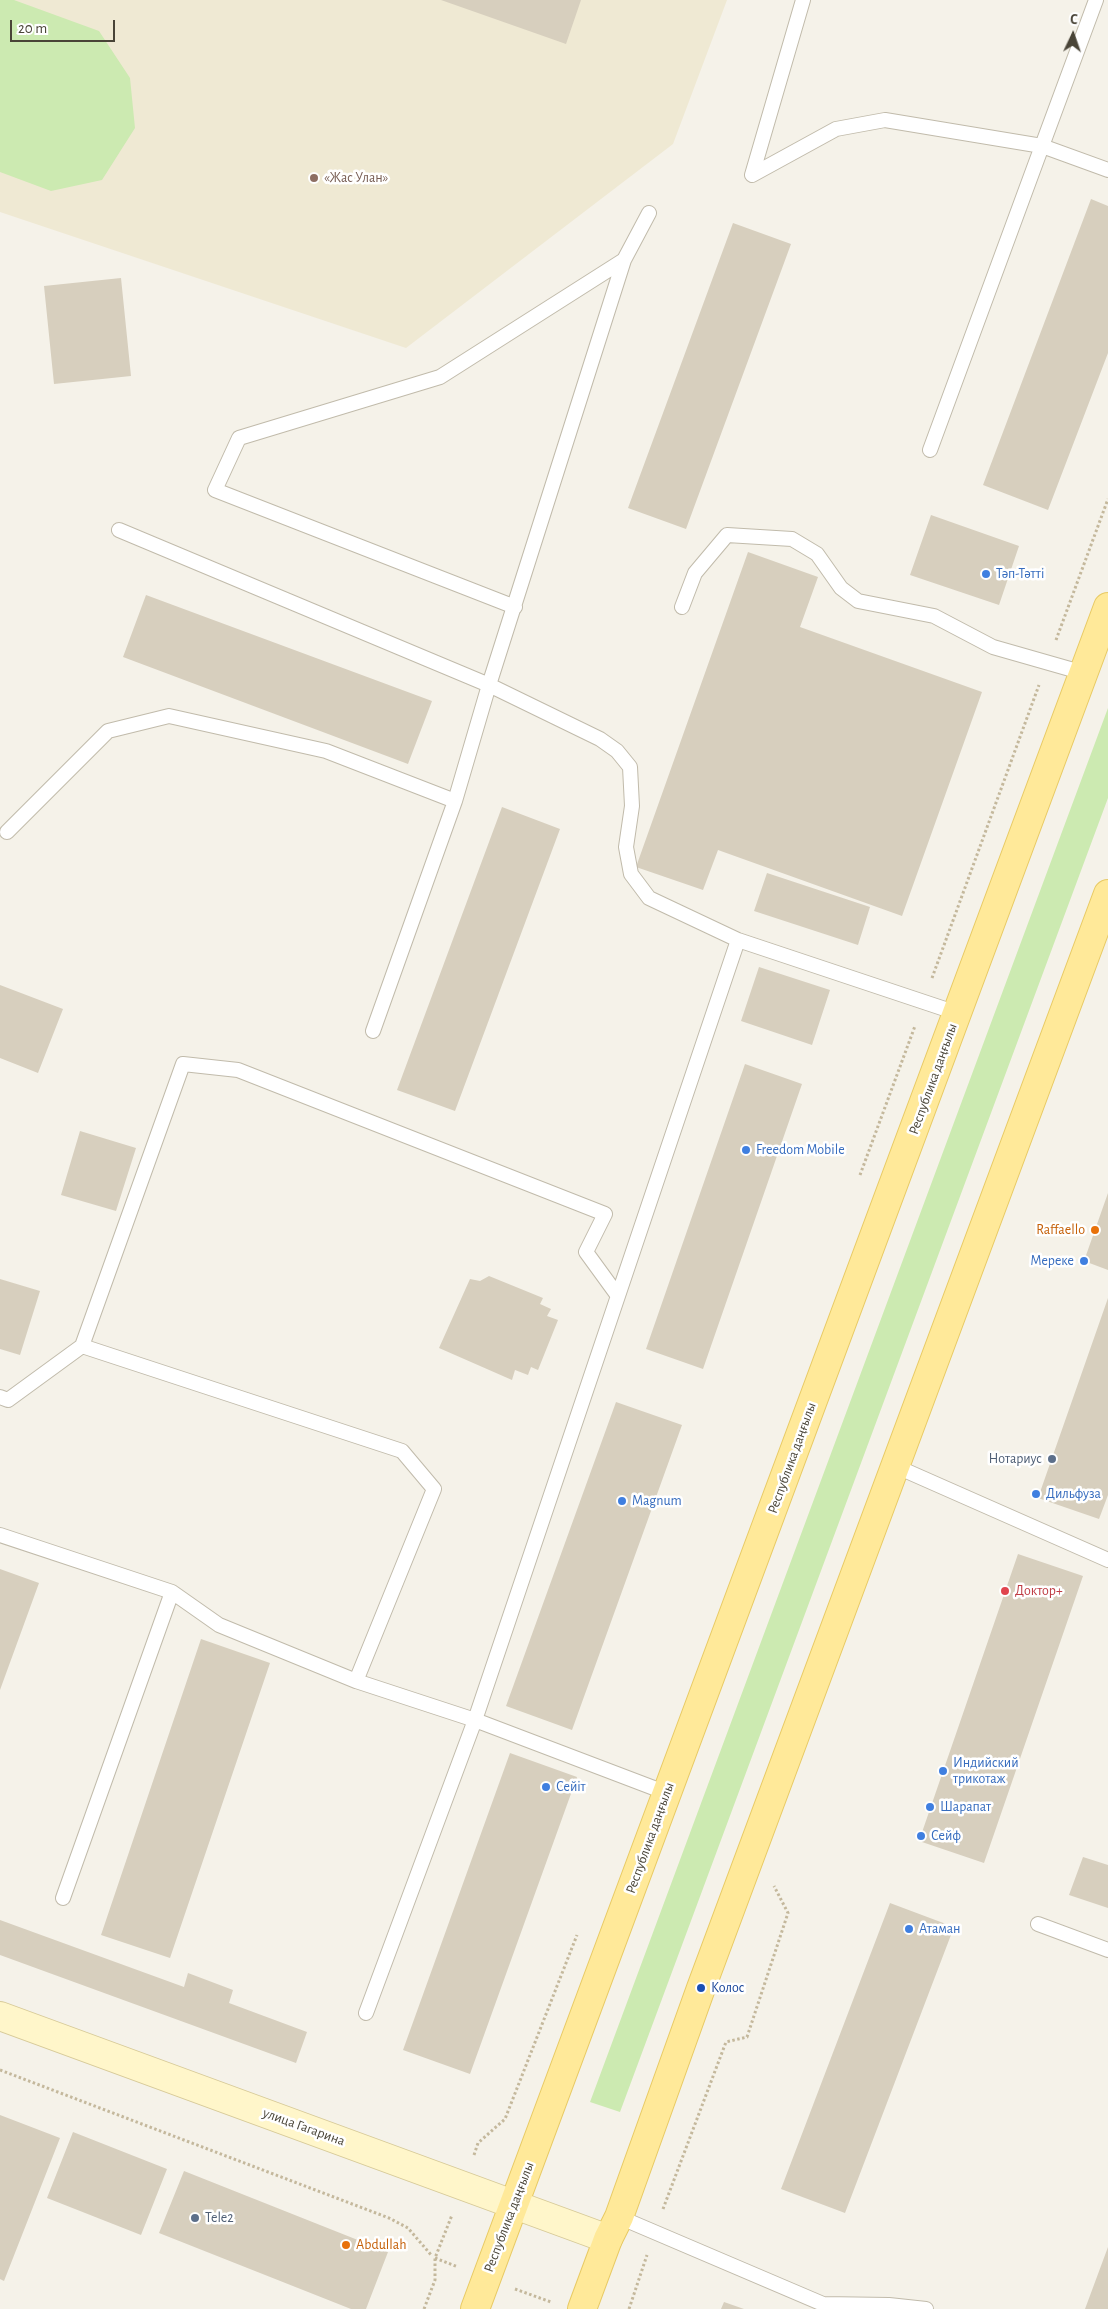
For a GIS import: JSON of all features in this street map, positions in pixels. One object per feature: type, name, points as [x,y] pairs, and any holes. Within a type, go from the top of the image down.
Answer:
[{"type":"main road","name":"Республика даңғылы","points":[[475,2309],[1108,608]]},
{"type":"main road","points":[[582,2309],[1108,894]]},
{"type":"main road","name":"улица Гагарина","points":[[0,2016],[514,2204],[613,2228]]},
{"type":"lane","points":[[803,0],[752,175],[836,130],[885,120],[1042,146],[1108,170]]},
{"type":"lane","points":[[930,450],[1096,0]]},
{"type":"lane","points":[[373,1031],[455,800],[489,685],[624,260],[648,213]]},
{"type":"lane","points":[[515,607],[216,490],[239,438],[440,377],[624,260]]},
{"type":"lane","points":[[119,530],[489,685],[600,739],[617,751],[630,767],[632,806],[626,847],[631,874],[648,898],[738,940],[957,1013]]},
{"type":"lane","points":[[682,607],[695,573],[727,536],[792,539],[817,554],[840,588],[858,601],[934,616],[993,647],[1084,672]]},
{"type":"lane","points":[[7,832],[108,731],[169,716],[326,751],[455,800]]},
{"type":"lane","points":[[366,2013],[475,1720],[738,940]]},
{"type":"lane","points":[[0,1397],[8,1400],[82,1346],[183,1064],[238,1070],[605,1214],[586,1252],[618,1296]]},
{"type":"lane","points":[[82,1346],[402,1451],[434,1489],[356,1681]]},
{"type":"lane","points":[[895,1466],[1108,1560]]},
{"type":"lane","points":[[0,1535],[172,1592],[219,1625],[356,1681],[475,1720],[667,1793]]},
{"type":"lane","points":[[63,1898],[172,1592]]},
{"type":"lane","points":[[1038,1924],[1108,1950]]},
{"type":"lane","points":[[613,2228],[654,2233],[823,2304],[926,2309]]},
{"type":"path","points":[[858,1179],[1108,499]]},
{"type":"path","points":[[629,2309],[654,2233],[726,2042],[747,2037],[788,1913],[772,1882]]},
{"type":"path","points":[[478,2144],[505,2119],[580,1928]]},
{"type":"path","points":[[0,2070],[389,2218],[408,2228],[433,2257],[435,2280],[424,2309]]},
{"type":"shaded area","name":"«Жас Улан»","points":[[0,0],[727,0],[673,144],[406,348],[0,212]]},
{"type":"green space","points":[[0,0],[14,0],[99,31],[130,78],[135,128],[102,180],[51,191],[0,172]]},
{"type":"green space","points":[[1108,708],[1108,798],[620,2112],[590,2102]]},
{"type":"building","points":[[441,0],[581,0],[566,44]]},
{"type":"building","points":[[1091,199],[1108,206],[1108,353],[1048,510],[983,485]]},
{"type":"building","points":[[733,223],[791,244],[686,529],[628,508]]},
{"type":"building","points":[[121,278],[131,376],[54,384],[44,286]]},
{"type":"building","points":[[931,515],[1019,546],[999,605],[910,575]]},
{"type":"building","points":[[748,552],[818,577],[800,627],[982,692],[902,916],[718,850],[703,890],[636,867]]},
{"type":"building","points":[[146,595],[432,701],[408,764],[123,657]]},
{"type":"building","points":[[502,807],[560,829],[455,1111],[397,1090]]},
{"type":"building","points":[[767,873],[870,907],[858,945],[754,911]]},
{"type":"building","points":[[759,967],[830,990],[812,1045],[741,1021]]},
{"type":"building","points":[[0,985],[63,1009],[38,1073],[0,1058]]},
{"type":"building","points":[[745,1064],[802,1084],[703,1369],[646,1349]]},
{"type":"building","points":[[80,1131],[136,1148],[116,1211],[61,1195]]},
{"type":"building","points":[[1108,1193],[1108,1270],[1084,1261]]},
{"type":"building","points":[[489,1276],[543,1298],[540,1304],[551,1309],[547,1316],[558,1320],[538,1370],[531,1367],[528,1375],[515,1370],[512,1380],[439,1348],[470,1279],[480,1281]]},
{"type":"building","points":[[0,1279],[40,1291],[20,1355],[0,1349]]},
{"type":"building","points":[[1108,1298],[1108,1495],[1099,1519],[1038,1498]]},
{"type":"building","points":[[616,1402],[682,1425],[572,1730],[506,1706]]},
{"type":"building","points":[[1018,1554],[1083,1576],[984,1863],[919,1841]]},
{"type":"building","points":[[0,1569],[39,1583],[0,1690]]},
{"type":"building","points":[[201,1639],[270,1663],[170,1958],[101,1935]]},
{"type":"building","points":[[510,1753],[577,1777],[470,2074],[403,2050]]},
{"type":"building","points":[[1083,1857],[1108,1865],[1108,1908],[1069,1895]]},
{"type":"building","points":[[890,1903],[954,1927],[845,2213],[781,2189]]},
{"type":"building","points":[[0,1920],[184,1987],[188,1973],[233,1990],[229,2003],[307,2032],[296,2063],[0,1955]]},
{"type":"building","points":[[0,2115],[60,2138],[4,2281],[0,2279]]},
{"type":"building","points":[[73,2132],[167,2169],[141,2235],[47,2198]]},
{"type":"building","points":[[184,2171],[388,2252],[366,2309],[351,2309],[159,2233]]},
{"type":"building","points":[[1108,2247],[1108,2309],[1085,2309]]},
{"type":"building","points":[[724,2302],[744,2309],[721,2309]]},
{"type":"place","name":"«Жас Улан»","points":[[314,178]]},
{"type":"place","name":"Тәп-Тәтті","points":[[986,574]]},
{"type":"place","name":"Freedom Mobile","points":[[746,1150]]},
{"type":"place","name":"Raffaello","points":[[1095,1230]]},
{"type":"place","name":"Мереке","points":[[1084,1261]]},
{"type":"place","name":"Нотариус","points":[[1052,1459]]},
{"type":"place","name":"Дильфуза","points":[[1036,1494]]},
{"type":"place","name":"Magnum","points":[[622,1501]]},
{"type":"place","name":"Доктор+","points":[[1005,1591]]},
{"type":"place","name":"Индийский трикотаж","points":[[943,1771]]},
{"type":"place","name":"Сейіт","points":[[546,1787]]},
{"type":"place","name":"Шарапат","points":[[930,1807]]},
{"type":"place","name":"Сейф","points":[[921,1836]]},
{"type":"place","name":"Атаман","points":[[909,1929]]},
{"type":"place","name":"Колос","points":[[701,1988]]},
{"type":"place","name":"Tele2","points":[[195,2218]]},
{"type":"place","name":"Аbdullah","points":[[346,2245]]}]
